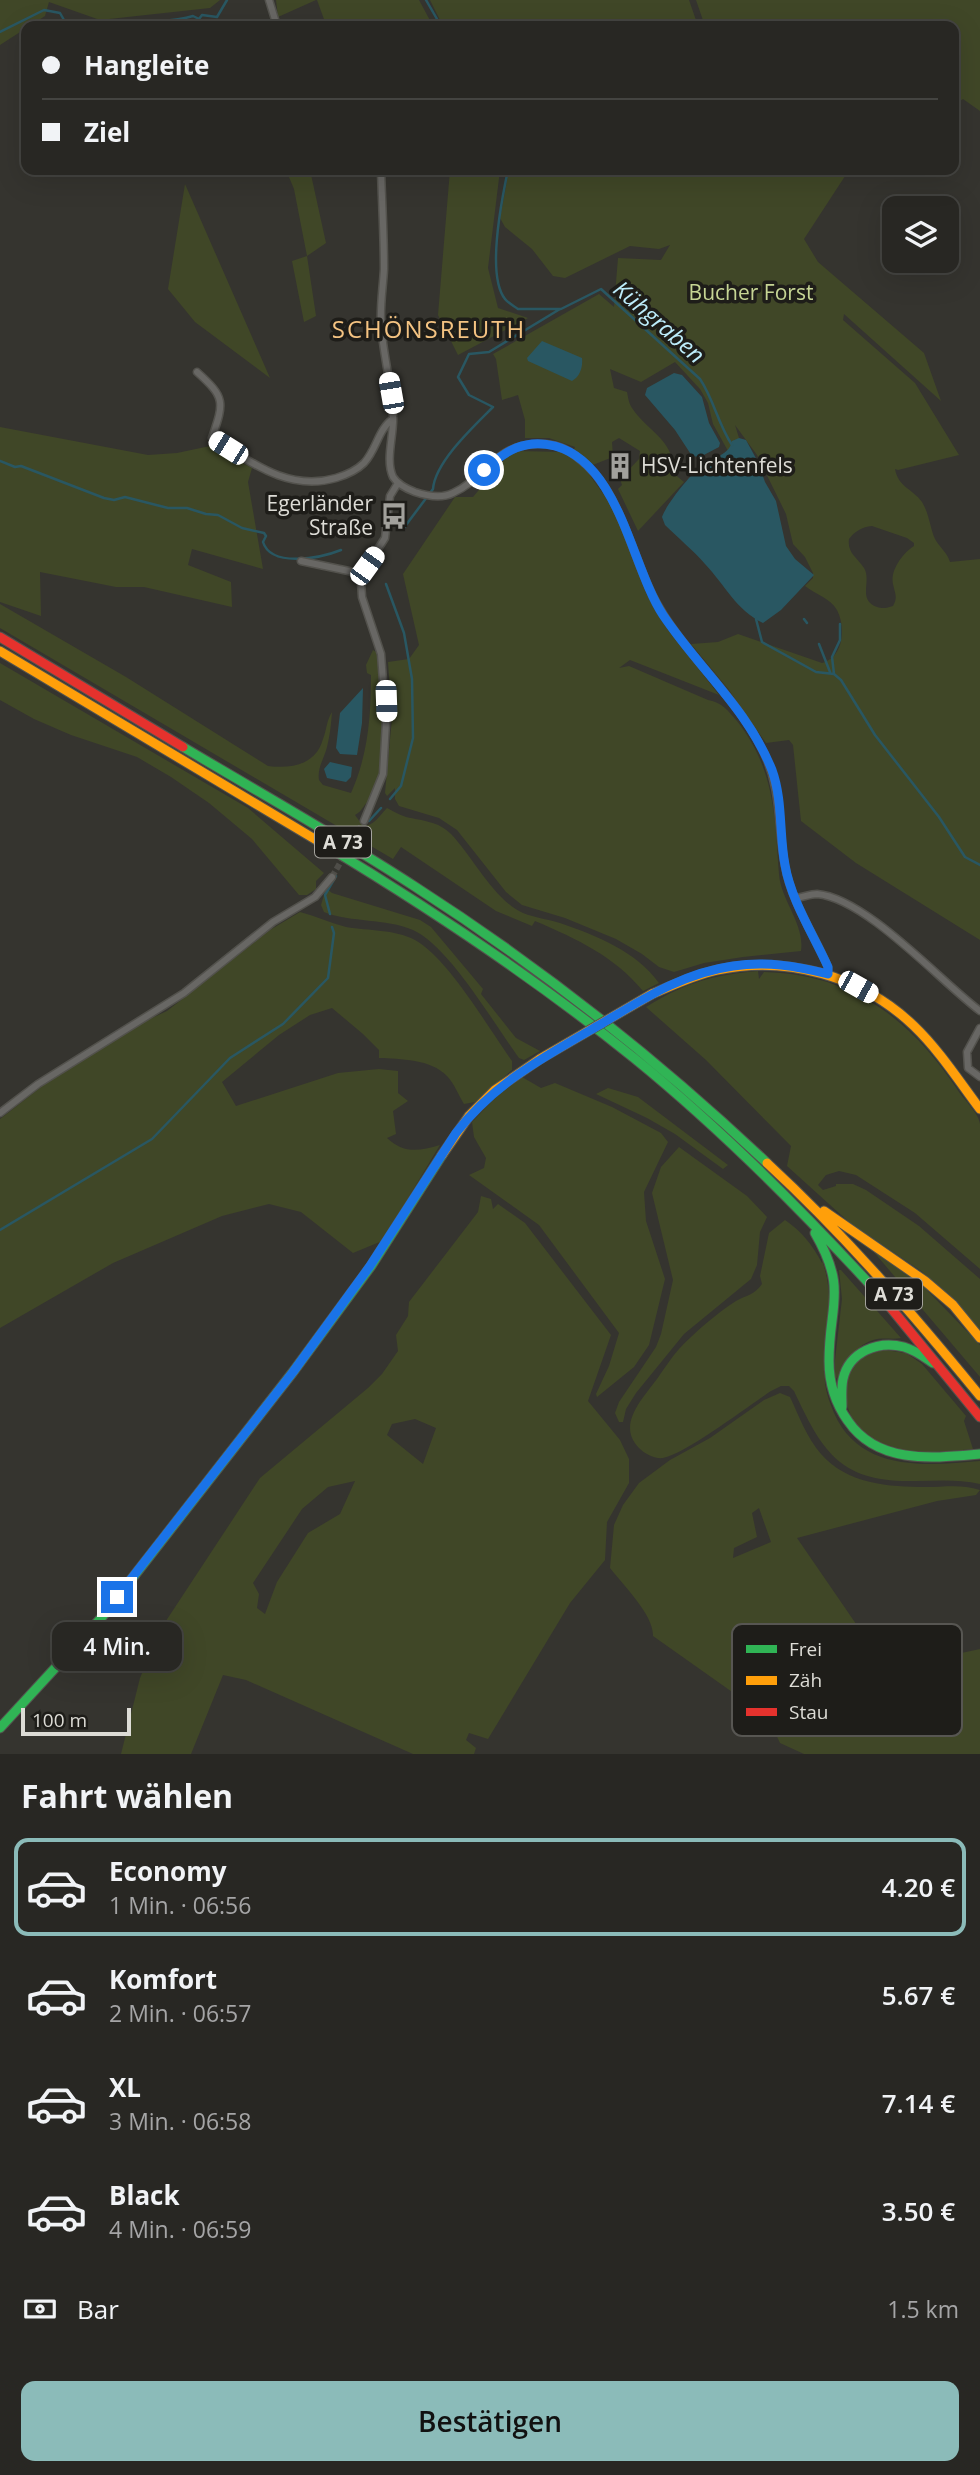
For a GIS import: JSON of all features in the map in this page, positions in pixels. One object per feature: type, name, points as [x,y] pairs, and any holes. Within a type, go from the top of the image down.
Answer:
[{"type":"main road","name":"A 73","points":[[0,637],[323,830],[475,925],[588,1008],[668,1072],[803,1195],[908,1310],[980,1396]]},
{"type":"main road","name":"A 73","points":[[0,652],[409,896],[470,936],[581,1017],[696,1114],[797,1207],[940,1366],[980,1417]]},
{"type":"main road","points":[[0,1728],[102,1618],[293,1372],[370,1266],[469,1116],[495,1090],[540,1059],[652,993],[684,978],[734,965],[782,964],[828,974],[880,999],[902,1015],[976,1096],[980,1109]]},
{"type":"main road","points":[[803,1195],[925,1281],[953,1305],[980,1338]]},
{"type":"main road","points":[[797,1207],[827,1255],[836,1282],[836,1311],[829,1374],[842,1414],[862,1440],[874,1448],[891,1453],[925,1457],[980,1454]]},
{"type":"main road","points":[[842,1414],[842,1387],[846,1369],[857,1355],[865,1350],[887,1344],[897,1345],[940,1366]]},
{"type":"street","points":[[269,0],[275,21]]},
{"type":"street","points":[[381,175],[384,260],[381,327],[393,419],[392,474],[398,484],[425,495],[453,493],[503,454],[520,446],[542,444],[559,447],[575,455],[592,471],[615,507],[661,611],[735,703],[773,773],[779,799],[785,865],[796,898],[828,967],[828,974]]},
{"type":"street","points":[[197,372],[214,387],[220,397],[212,438],[260,467],[300,483],[331,480],[357,468],[375,446],[385,425],[393,419]]},
{"type":"street","points":[[364,821],[379,786],[384,762],[386,722],[381,654],[362,597],[363,574],[385,538],[390,496],[398,484]]},
{"type":"street","points":[[301,561],[363,574]]},
{"type":"street","points":[[0,1113],[48,1077],[184,993],[273,922],[315,897],[332,877]]},
{"type":"street","points":[[796,898],[816,894],[831,897],[859,910],[884,928],[954,992],[980,1011]]},
{"type":"street","points":[[980,1028],[966,1057],[968,1068],[980,1077]]},
{"type":"green space","points":[[0,0],[220,0],[210,8],[100,20],[49,2],[45,16],[37,21],[21,21],[21,31],[0,45]]},
{"type":"green space","points":[[276,0],[316,0],[278,17]]},
{"type":"green space","points":[[317,0],[419,0],[430,21],[325,21]]},
{"type":"green space","points":[[430,0],[689,0],[696,21],[440,21]]},
{"type":"green space","points":[[696,0],[980,0],[980,111],[963,99],[959,102],[959,21],[703,21]]},
{"type":"green space","points":[[288,175],[311,175],[326,243],[307,256],[294,189]]},
{"type":"green space","points":[[450,175],[499,175],[488,268],[498,308],[528,318],[458,355],[438,315]]},
{"type":"green space","name":"Bucher Forst","points":[[508,175],[846,175],[804,239],[818,262],[924,353],[941,401],[844,314],[843,320],[915,383],[959,455],[895,469],[899,480],[922,502],[935,539],[950,562],[980,559],[980,940],[856,863],[801,821],[793,745],[789,740],[766,743],[729,690],[691,644],[718,642],[738,634],[822,663],[835,655],[841,641],[842,625],[837,610],[826,599],[805,586],[813,578],[813,573],[805,557],[793,544],[786,514],[757,455],[735,425],[739,438],[728,451],[713,424],[708,403],[700,389],[675,362],[641,382],[610,369],[614,388],[627,392],[632,408],[665,444],[673,462],[673,473],[684,482],[638,531],[618,489],[622,485],[620,479],[639,459],[640,451],[619,438],[612,442],[613,457],[590,466],[573,452],[575,447],[549,438],[525,438],[525,420],[518,395],[502,400],[493,354],[599,294],[614,307],[618,258],[661,260],[670,245],[659,249],[630,246],[565,278],[553,276],[532,249],[505,227],[500,218]],"holes":[[[872,526],[914,543],[893,573],[896,598],[893,606],[883,608],[871,604],[866,595],[866,573],[851,551],[849,539],[859,530]]]},
{"type":"green space","points":[[185,184],[270,378],[195,322],[168,289]]},
{"type":"green space","points":[[307,256],[316,316],[304,322],[292,261]]},
{"type":"green space","points":[[0,427],[148,455],[177,453],[210,446],[252,468],[248,482],[263,569],[192,549],[188,565],[231,582],[232,607],[144,587],[116,587],[40,572],[41,616],[0,602]]},
{"type":"green space","points":[[517,451],[563,452],[579,462],[613,507],[647,595],[664,624],[719,695],[630,660],[619,668],[629,666],[717,703],[737,721],[750,739],[766,775],[771,794],[779,874],[784,894],[800,931],[801,951],[704,963],[674,972],[659,967],[616,939],[565,918],[522,905],[506,892],[457,830],[439,818],[399,806],[395,799],[395,788],[387,796],[385,793],[392,718],[388,662],[409,659],[419,645],[403,574],[455,497],[473,497],[509,454]]},
{"type":"green space","points":[[0,604],[126,677],[268,766],[294,766],[315,755],[332,712],[319,780],[323,785],[351,793],[367,736],[371,675],[367,673],[366,665],[373,650],[376,652],[381,678],[383,746],[380,773],[371,799],[355,815],[363,826],[374,822],[387,808],[406,817],[441,826],[459,843],[493,888],[512,907],[528,915],[602,939],[639,962],[659,983],[643,991],[620,968],[594,950],[535,921],[532,926],[496,911],[401,847],[393,859],[0,628]]},
{"type":"green space","points":[[0,663],[248,808],[324,873],[316,881],[316,889],[307,895],[299,895],[252,839],[209,803],[171,777],[137,757],[71,735],[0,700]]},
{"type":"green space","points":[[326,888],[332,893],[420,920],[431,927],[483,989],[481,994],[516,1038],[540,1051],[524,1060],[519,1058],[456,969],[427,939],[402,926],[324,912],[321,905]]},
{"type":"green space","points":[[300,912],[346,927],[399,934],[428,949],[480,1013],[512,1061],[512,1070],[475,1102],[464,1104],[452,1082],[440,1070],[415,1061],[379,1058],[379,1050],[332,1008],[310,1015],[279,1035],[222,1082],[236,1106],[338,1073],[379,1069],[398,1071],[398,1093],[408,1101],[393,1111],[396,1134],[387,1138],[400,1147],[412,1150],[440,1145],[382,1241],[353,1253],[301,1212],[269,1204],[222,1216],[113,1263],[0,1328],[0,1119],[54,1077],[141,1023],[167,1011],[270,930]]},
{"type":"green space","points":[[758,971],[759,979],[764,972],[825,981],[876,1005],[919,1041],[977,1115],[980,1124],[980,1269],[915,1213],[856,1175],[839,1171],[826,1175],[818,1185],[823,1190],[836,1184],[853,1184],[866,1190],[919,1226],[980,1279],[980,1333],[952,1298],[921,1271],[850,1223],[787,1166],[791,1146],[706,1060],[646,1007],[699,982]]},
{"type":"green space","points":[[522,1077],[541,1088],[555,1083],[612,1107],[661,1133],[668,1142],[644,1192],[646,1221],[665,1279],[649,1345],[634,1367],[597,1397],[619,1333],[539,1225],[469,1175],[484,1168],[486,1158],[474,1137],[472,1122],[498,1095]]},
{"type":"green space","points":[[608,1088],[638,1097],[728,1165],[723,1169],[675,1134],[596,1094]]},
{"type":"green space","points":[[679,1147],[747,1196],[767,1217],[760,1232],[757,1265],[751,1279],[684,1334],[636,1393],[626,1409],[623,1422],[619,1422],[615,1413],[619,1402],[656,1347],[661,1334],[673,1280],[652,1193],[661,1167]]},
{"type":"green space","points":[[481,1196],[491,1199],[493,1209],[498,1204],[525,1223],[611,1335],[588,1401],[620,1440],[629,1459],[629,1483],[607,1522],[605,1560],[570,1603],[488,1739],[469,1733],[466,1740],[476,1748],[474,1754],[413,1754],[246,1680],[223,1675],[191,1754],[121,1754],[140,1678],[160,1630],[260,1478],[382,1374],[398,1351],[396,1335],[408,1316],[409,1302],[478,1212]],"holes":[[[415,1419],[436,1428],[423,1464],[387,1435],[392,1424]],[[355,1481],[340,1514],[308,1533],[277,1582],[265,1614],[257,1608],[259,1594],[253,1583],[302,1509],[328,1487]]]},
{"type":"green space","points":[[785,1220],[802,1234],[822,1263],[822,1260],[829,1290],[825,1382],[834,1413],[845,1432],[860,1446],[896,1461],[938,1464],[980,1461],[980,1484],[889,1480],[851,1469],[825,1446],[789,1386],[781,1386],[771,1391],[702,1439],[674,1454],[656,1458],[639,1448],[630,1430],[639,1403],[673,1356],[692,1336],[736,1301],[759,1288],[762,1284],[760,1276],[769,1233]]},
{"type":"green space","points":[[873,1251],[924,1287],[980,1345],[980,1377]]},
{"type":"green space","points":[[839,1270],[901,1338],[877,1339],[866,1343],[855,1352],[835,1380],[842,1299]]},
{"type":"green space","points":[[885,1350],[906,1353],[922,1364],[966,1416],[964,1421],[973,1449],[907,1451],[863,1433],[851,1417],[846,1386],[853,1368],[860,1360]]},
{"type":"green space","points":[[780,1393],[790,1397],[816,1448],[843,1472],[869,1482],[898,1486],[960,1486],[980,1490],[976,1495],[937,1501],[797,1538],[856,1624],[732,1624],[732,1692],[653,1636],[649,1619],[610,1568],[614,1525],[623,1505],[639,1483],[670,1460],[710,1438],[764,1400]],"holes":[[[759,1508],[771,1542],[733,1558],[734,1548],[757,1537],[752,1513]]]},
{"type":"green space","points":[[980,1649],[980,1754],[804,1754],[780,1743],[777,1736],[962,1736],[962,1653]]},
{"type":"water","points":[[542,341],[582,358],[580,371],[575,379],[572,381],[528,361],[527,358]]},
{"type":"water","points":[[674,373],[682,375],[702,397],[709,423],[720,443],[719,447],[700,457],[692,456],[675,430],[645,395],[647,388]]},
{"type":"water","points":[[739,438],[746,440],[776,501],[786,546],[795,559],[814,575],[781,610],[763,623],[738,604],[700,559],[665,525],[662,517],[686,481],[703,464],[724,453],[732,441]]},
{"type":"water","points":[[363,688],[362,723],[357,755],[340,754],[336,748],[340,713]]},
{"type":"water","points":[[330,762],[352,767],[351,777],[346,782],[327,778],[324,769]]},
{"type":"waterway","points":[[167,21],[193,16],[199,19],[202,15],[217,17],[227,0]]},
{"type":"waterway","name":"Kühgraben","points":[[426,0],[438,21]]},
{"type":"waterway","points":[[22,21],[44,10],[60,13],[68,21]]},
{"type":"waterway","points":[[0,32],[21,22]]},
{"type":"waterway","name":"Kühgraben","points":[[507,175],[499,217],[496,255],[499,288],[505,299],[518,309],[561,309],[601,289],[700,379],[732,445]]},
{"type":"waterway","points":[[403,529],[433,489],[435,479],[448,456],[493,407],[469,395],[458,377],[469,354],[489,352],[560,309]]},
{"type":"waterway","points":[[0,461],[15,467],[21,466],[104,498],[114,500],[125,497],[168,508],[187,508],[218,515],[242,528],[264,533],[266,536],[263,542],[268,550],[286,558],[310,558],[341,550]]},
{"type":"waterway","points":[[386,584],[404,633],[412,679],[413,738],[401,786],[390,799]]},
{"type":"waterway","name":"Kühgraben","points":[[756,619],[762,642],[816,672],[834,674],[841,680],[875,735],[939,817],[965,857],[980,865]]},
{"type":"waterway","points":[[804,619],[807,623]]},
{"type":"waterway","points":[[834,674],[832,657],[840,640],[840,624]]},
{"type":"waterway","points":[[819,644],[830,672]]},
{"type":"waterway","points":[[369,821],[381,808]]},
{"type":"waterway","points":[[330,914],[325,895],[336,876]]},
{"type":"waterway","points":[[0,1230],[152,1139],[230,1058],[283,1024],[328,978],[334,933],[332,927]]},
{"type":"tunnel","points":[[349,847],[364,821]]},
{"type":"tunnel","points":[[332,877],[344,856]]},
{"type":"traffic: fast","points":[[183,747],[386,868],[507,949],[641,1051],[767,1163]]},
{"type":"traffic: fast","points":[[323,844],[482,946],[559,1000],[634,1058],[701,1115],[764,1175],[886,1302]]},
{"type":"traffic: fast","points":[[0,1728],[102,1617],[293,1372],[371,1266],[442,1155]]},
{"type":"traffic: fast","points":[[815,1233],[831,1269],[834,1284],[830,1378],[836,1400],[848,1421],[860,1435],[891,1452],[926,1457],[980,1454]]},
{"type":"traffic: fast","points":[[842,1407],[842,1382],[846,1370],[851,1362],[866,1350],[894,1345],[916,1352],[933,1363]]},
{"type":"traffic: slow","points":[[0,651],[323,844]]},
{"type":"traffic: slow","points":[[652,994],[700,975],[743,966],[796,968],[847,982],[871,994],[914,1026],[940,1055],[980,1109]]},
{"type":"traffic: slow","points":[[540,1059],[652,994]]},
{"type":"traffic: slow","points":[[442,1155],[469,1116],[495,1090],[540,1059]]},
{"type":"traffic: slow","points":[[767,1163],[824,1218],[878,1276],[980,1396]]},
{"type":"traffic: slow","points":[[824,1211],[925,1281],[953,1305],[980,1338]]},
{"type":"traffic: jam","points":[[0,637],[183,747]]},
{"type":"traffic: jam","points":[[886,1302],[980,1417]]},
{"type":"place","name":"HSV-Lichtenfels","points":[[620,466]]},
{"type":"place","name":"Egerländer Straße","points":[[394,516]]},
{"type":"district","name":"SCHÖNSREUTH","points":[[429,330]]},
{"type":"route","points":[[117,1597],[293,1372],[370,1266],[456,1133],[495,1090],[540,1059],[652,993],[684,978],[717,968],[751,964],[782,964],[828,974],[828,967],[789,884],[781,836],[779,799],[773,773],[763,751],[735,703],[661,611],[603,486],[575,455],[559,447],[542,444],[514,447],[484,470]]}]
